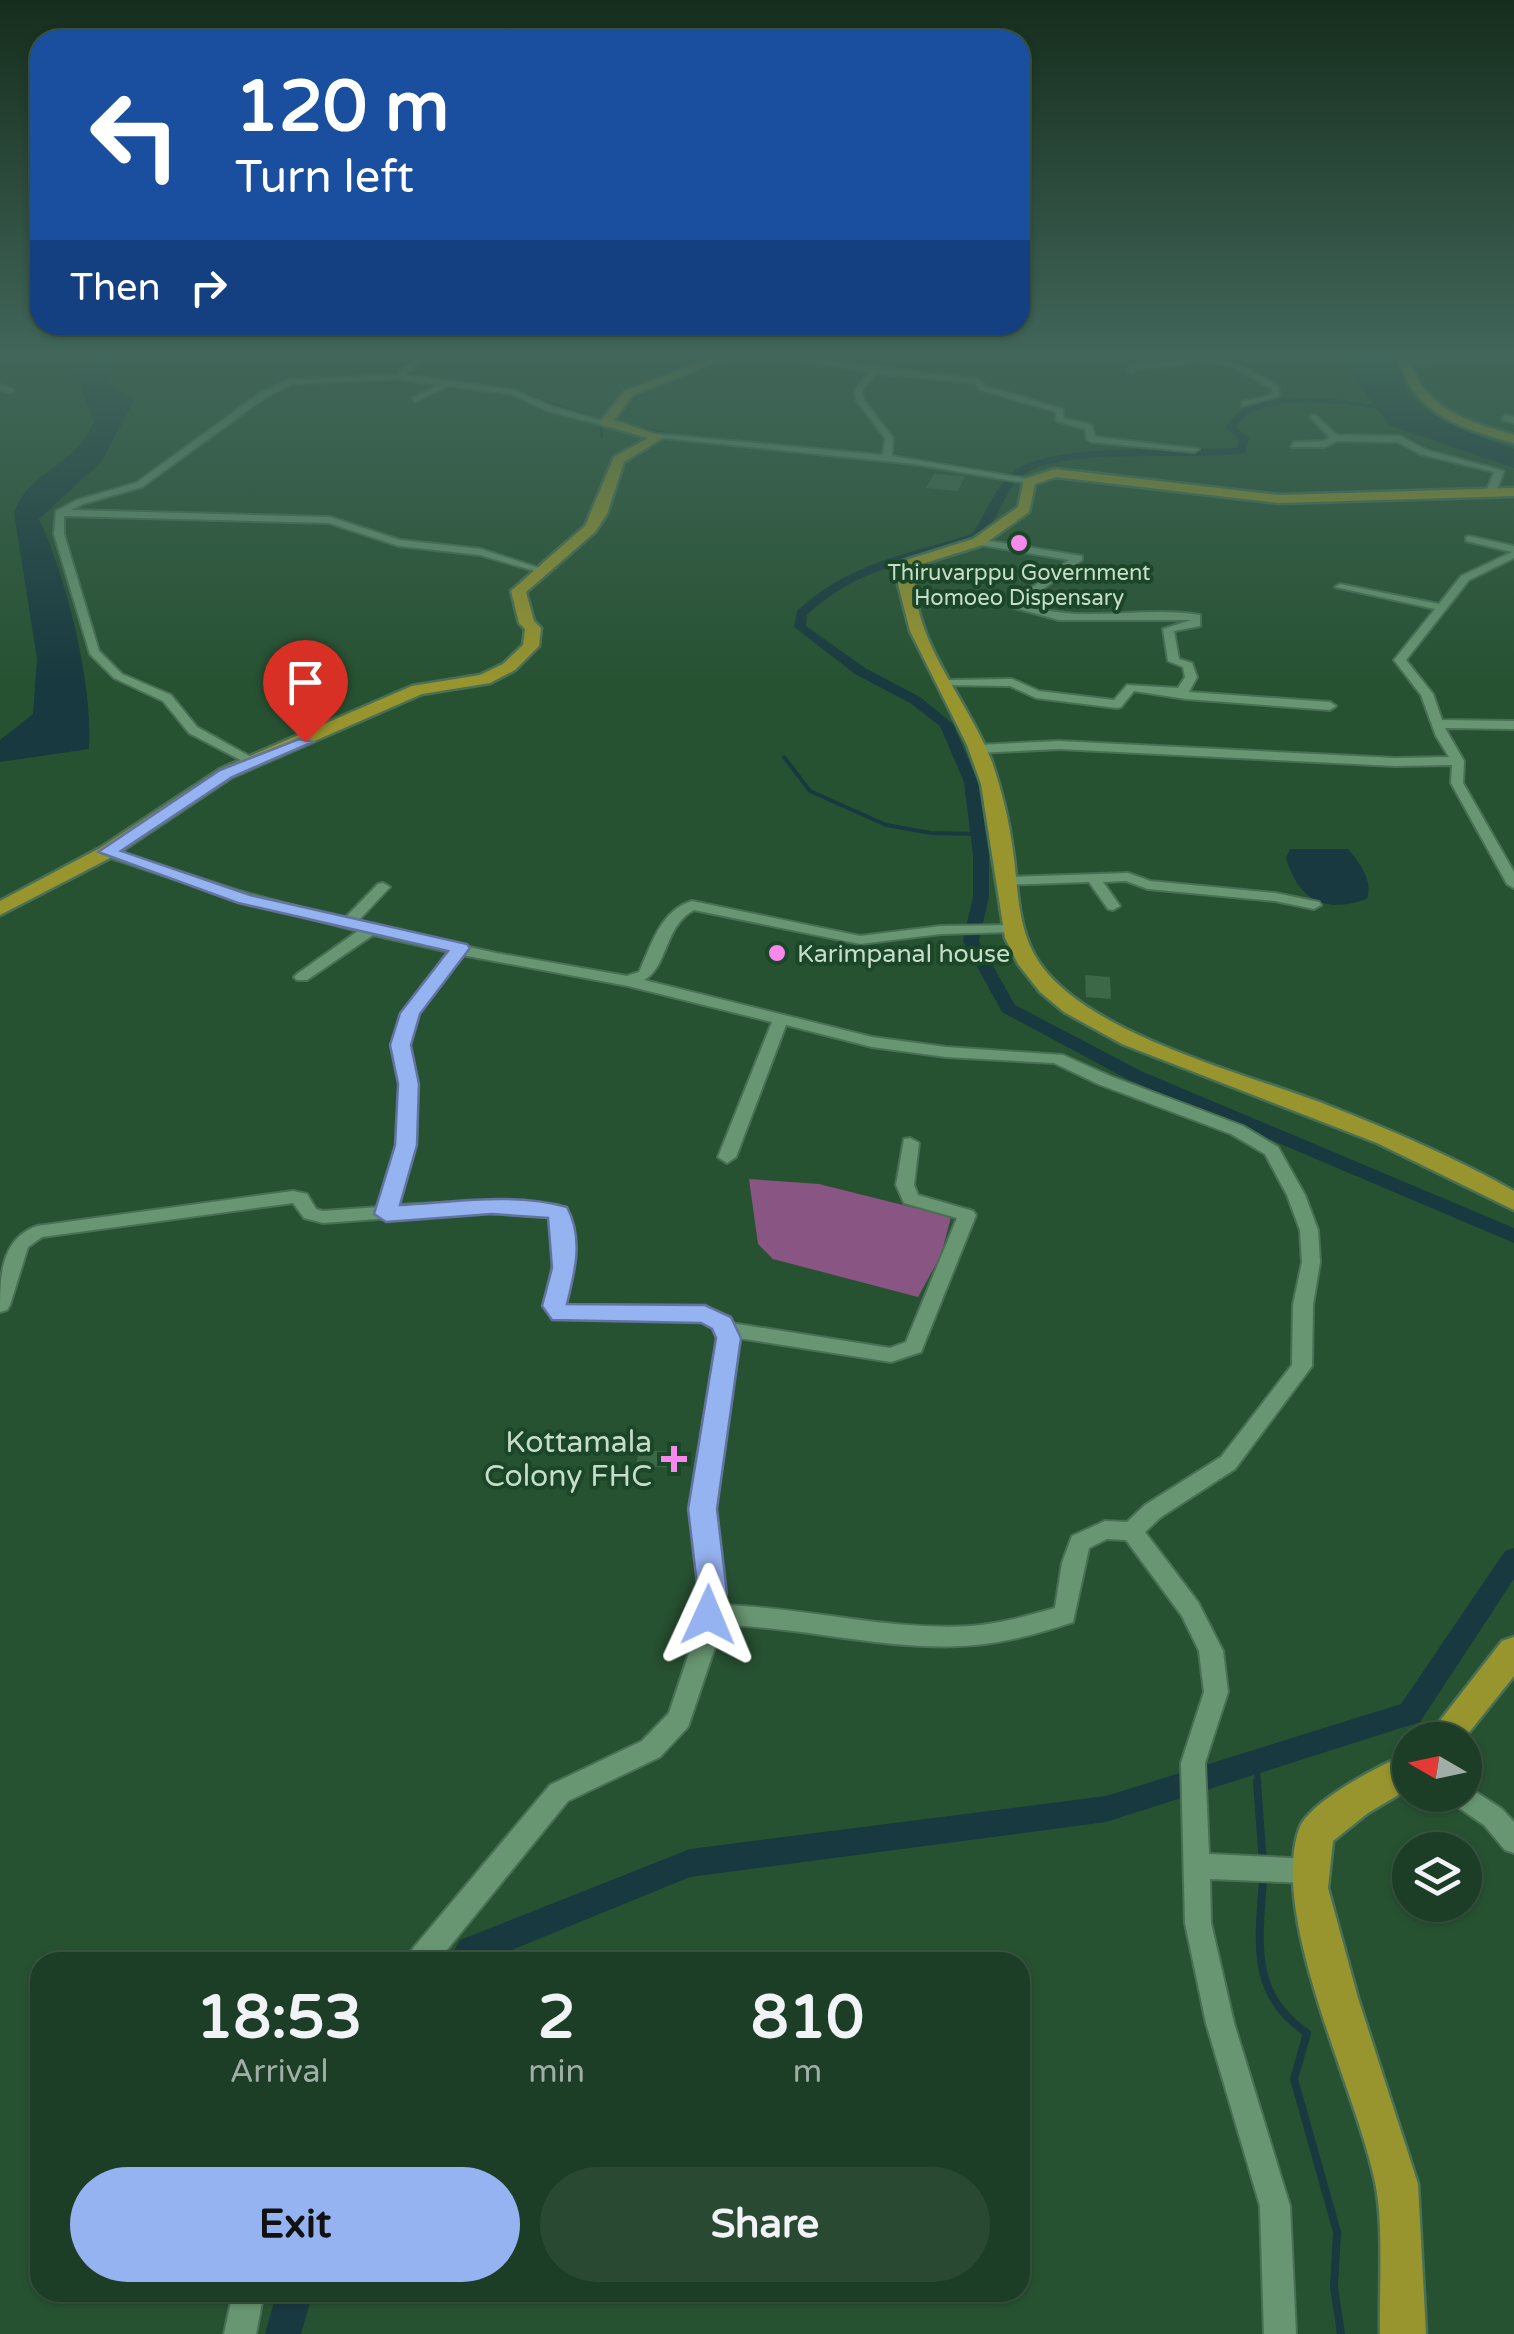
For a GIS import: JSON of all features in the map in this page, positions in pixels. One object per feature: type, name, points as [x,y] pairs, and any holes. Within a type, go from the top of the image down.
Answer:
[{"type":"main road","points":[[0,908],[107,852],[226,774],[418,690],[484,679],[509,666],[531,646],[533,628],[527,622],[518,592],[590,529],[600,514],[617,464]]},
{"type":"main road","points":[[1514,492],[1424,498],[1279,499],[1076,474],[1048,474],[1025,481],[1024,508],[978,542],[908,564],[904,575],[914,623],[978,749],[1001,840],[1005,881],[1003,928],[1046,986],[1077,1010],[1126,1036],[1394,1144],[1514,1202]]},
{"type":"main road","points":[[1457,1722],[1514,1651]]},
{"type":"main road","points":[[1392,1779],[1355,1801],[1316,1832],[1310,1888],[1338,1998],[1396,2184],[1403,2334]]},
{"type":"street","points":[[168,464],[139,485],[80,502],[59,514],[63,550],[94,652],[118,676],[168,698],[193,730],[256,763]]},
{"type":"street","points":[[933,464],[1025,481]]},
{"type":"street","points":[[1471,464],[1499,471],[1491,492]]},
{"type":"street","points":[[59,514],[330,520],[398,543],[481,552],[541,572]]},
{"type":"street","points":[[1469,539],[1514,552]]},
{"type":"street","points":[[978,542],[1078,558],[1015,605],[1018,608],[1090,620],[1147,614],[1196,618],[1196,624],[1168,630],[1174,661],[1188,665],[1191,677],[1181,692]]},
{"type":"street","points":[[1514,552],[1464,578],[1400,660],[1427,694],[1437,724],[1458,761],[1457,782],[1508,863],[1514,884]]},
{"type":"street","points":[[1340,587],[1439,607]]},
{"type":"street","points":[[946,683],[1012,682],[1036,694],[1117,704],[1125,689],[1131,687],[1181,692],[1197,698],[1330,706]]},
{"type":"street","points":[[1437,724],[1514,725]]},
{"type":"street","points":[[978,749],[1059,745],[1395,762],[1458,761]]},
{"type":"street","points":[[107,852],[245,900],[370,930],[628,981],[872,1042],[946,1052],[1057,1058],[1237,1130],[1272,1151],[1309,1230],[1312,1262],[1303,1305],[1302,1366],[1228,1463],[1154,1510],[1132,1531],[1105,1530],[1080,1542],[1065,1615],[971,1638],[904,1636],[754,1613],[708,1615]]},
{"type":"street","points":[[1005,881],[1128,877],[1148,885],[1286,898],[1314,905]]},
{"type":"street","points":[[1093,878],[1113,906]]},
{"type":"street","points":[[346,924],[383,887]]},
{"type":"street","points":[[628,981],[645,975],[678,909],[692,905],[860,940],[941,930],[1003,928]]},
{"type":"street","points":[[302,977],[370,930]]},
{"type":"street","points":[[386,1214],[406,1145],[408,1084],[401,1045],[410,1013],[460,948]]},
{"type":"street","points":[[727,1158],[781,1019]]},
{"type":"street","points":[[724,1329],[891,1355],[914,1347],[967,1215],[910,1199],[906,1185],[910,1142]]},
{"type":"street","points":[[0,1305],[20,1244],[37,1232],[292,1197],[302,1198],[310,1214],[323,1217],[492,1207],[535,1207],[559,1212],[564,1268],[554,1306],[560,1313],[705,1314],[724,1329],[728,1338],[702,1509],[712,1593],[680,1719],[651,1750],[559,1794],[428,1952]]},
{"type":"street","points":[[1132,1531],[1190,1609],[1211,1651],[1216,1692],[1194,1763],[1198,1923],[1216,2006],[1275,2206],[1280,2334]]},
{"type":"street","points":[[1482,1809],[1514,1841]]},
{"type":"street","points":[[1198,1866],[1312,1871]]},
{"type":"street","points":[[240,2334],[248,2302]]},
{"type":"shaded area","points":[[749,1179],[819,1184],[951,1217],[941,1255],[918,1297],[773,1259],[758,1244]]},
{"type":"water","points":[[58,464],[99,464],[39,519],[76,632],[87,694],[89,749],[0,762],[0,740],[33,714],[37,659],[14,513],[30,487]]},
{"type":"water","points":[[1290,849],[1348,849],[1367,879],[1367,899],[1338,905],[1315,900],[1291,872],[1286,858]]},
{"type":"building","points":[[934,474],[965,476],[958,491],[926,488]]},
{"type":"building","points":[[1085,975],[1110,977],[1111,999],[1086,997]]},
{"type":"building","points":[[639,1450],[682,1452],[680,1468],[636,1466]]},
{"type":"waterway","points":[[943,464],[1015,476]]},
{"type":"waterway","points":[[1036,464],[1014,478],[976,536],[861,571],[820,596],[801,614],[800,627],[860,671],[915,700],[946,724],[971,782],[981,855],[981,896],[971,941],[1008,1008],[1134,1075],[1514,1236]]},
{"type":"waterway","points":[[784,757],[810,791],[886,825],[931,833],[978,834]]},
{"type":"waterway","points":[[470,1952],[690,1863],[1106,1809],[1410,1713],[1514,1558]]},
{"type":"waterway","points":[[1256,1762],[1258,1784]]},
{"type":"waterway","points":[[1257,1782],[1263,1863]]},
{"type":"waterway","points":[[1263,1879],[1260,1945],[1267,1983],[1288,2018],[1307,2033],[1294,2079],[1337,2232],[1334,2287],[1341,2334]]},
{"type":"waterway","points":[[283,2334],[292,2302]]},
{"type":"place","name":"Thiruvarppu Government Homoeo Dispensary","points":[[1019,543]]},
{"type":"place","name":"Karimpanal house","points":[[777,953]]},
{"type":"place","name":"Kottamala Colony FHC","points":[[674,1459]]},
{"type":"route","points":[[305,742],[213,781],[107,852],[245,900],[460,948],[410,1013],[401,1045],[408,1084],[406,1145],[386,1214],[492,1207],[535,1207],[559,1212],[564,1268],[554,1306],[560,1313],[705,1314],[722,1324],[728,1338],[702,1509],[712,1593],[708,1615]]}]
